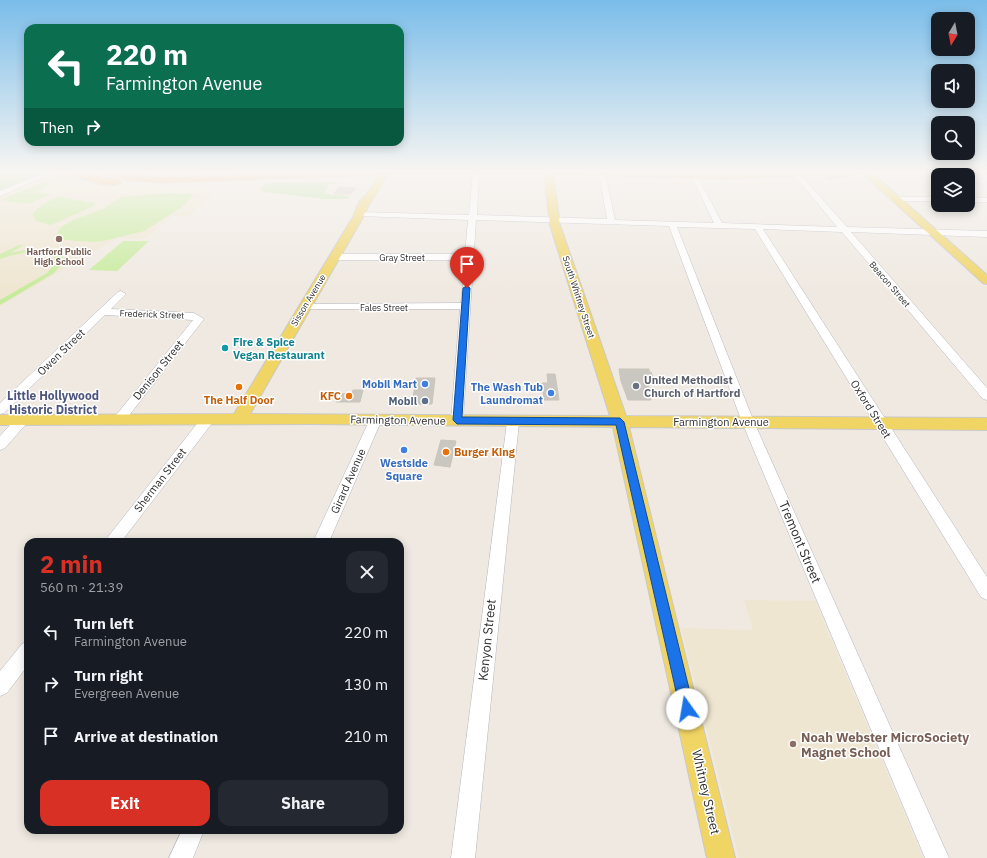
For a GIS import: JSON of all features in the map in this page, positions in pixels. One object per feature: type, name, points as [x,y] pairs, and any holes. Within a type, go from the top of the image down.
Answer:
[{"type":"main road","name":"Sisson Avenue","points":[[239,419],[360,211]]},
{"type":"main road","name":"South Whitney Street","points":[[553,211],[554,219],[620,422]]},
{"type":"main road","points":[[910,211],[982,273],[987,281]]},
{"type":"main road","name":"Farmington Avenue","points":[[0,420],[376,419],[512,422],[987,424]]},
{"type":"main road","name":"Whitney Street","points":[[620,422],[721,858]]},
{"type":"street","points":[[457,420],[464,346],[465,306],[473,211]]},
{"type":"street","points":[[609,211],[611,221]]},
{"type":"street","points":[[712,211],[719,225]]},
{"type":"street","name":"Beacon Street","points":[[827,211],[987,396]]},
{"type":"street","points":[[359,214],[932,231],[987,234]]},
{"type":"street","name":"Tremont Street","points":[[672,223],[748,422],[937,858]]},
{"type":"street","name":"Oxford Street","points":[[757,226],[987,592]]},
{"type":"street","name":"Gray Street","points":[[334,257],[470,257]]},
{"type":"street","name":"Owen Street","points":[[0,410],[121,294]]},
{"type":"street","name":"Fales Street","points":[[304,307],[465,306]]},
{"type":"street","name":"Frederick Street","points":[[102,312],[194,316],[199,319],[198,321]]},
{"type":"street","name":"Denison Street","points":[[119,419],[198,321]]},
{"type":"street","name":"Sherman Street","points":[[115,538],[208,419]]},
{"type":"street","name":"Girard Avenue","points":[[323,538],[376,419]]},
{"type":"street","points":[[0,444],[22,420]]},
{"type":"street","name":"Kenyon Street","points":[[463,858],[512,422]]},
{"type":"street","points":[[0,686],[24,655]]},
{"type":"street","points":[[180,858],[191,834]]},
{"type":"shaded area","points":[[0,211],[195,211],[188,217],[172,216],[144,239],[118,238],[0,306]]},
{"type":"shaded area","name":"Noah Webster MicroSociety Magnet School","points":[[744,600],[815,601],[923,858],[739,858],[681,628],[753,630]]},
{"type":"green space","points":[[83,211],[51,225],[36,221],[33,215],[35,212]]},
{"type":"green space","points":[[97,211],[176,211],[144,231],[103,241],[92,242],[54,239],[61,227],[73,220]]},
{"type":"green space","points":[[123,241],[149,241],[117,271],[89,270]]},
{"type":"green space","points":[[19,245],[24,245],[10,253],[38,249],[51,250],[58,252],[63,256],[64,262],[54,273],[0,305],[0,300],[47,273],[55,264],[54,257],[48,254],[34,252],[13,255],[0,259],[0,254]]},
{"type":"building","name":"United Methodist Church of Hartford","points":[[619,369],[649,369],[649,372],[651,372],[654,380],[648,382],[651,400],[628,400],[621,381]]},
{"type":"building","name":"The Wash Tub Laundromat","points":[[547,374],[555,374],[559,400],[544,400],[542,383],[548,383]]},
{"type":"building","points":[[416,378],[435,378],[432,404],[412,404]]},
{"type":"building","name":"KFC","points":[[353,390],[363,390],[360,402],[336,402],[338,394],[352,393]]},
{"type":"building","name":"Burger King","points":[[441,440],[456,441],[450,467],[434,465]]},
{"type":"place","name":"Hartford Public High School","points":[[59,239]]},
{"type":"place","name":"Fire & Spice Vegan Restaurant","points":[[225,348]]},
{"type":"place","name":"Mobil Mart","points":[[425,384]]},
{"type":"place","name":"United Methodist Church of Hartford","points":[[636,386]]},
{"type":"place","name":"The Half Door","points":[[239,387]]},
{"type":"place","name":"The Wash Tub Laundromat","points":[[551,393]]},
{"type":"place","name":"KFC","points":[[349,396]]},
{"type":"place","name":"Mobil","points":[[425,401]]},
{"type":"place","name":"Westside Square","points":[[404,450]]},
{"type":"place","name":"Burger King","points":[[446,452]]},
{"type":"place","name":"Noah Webster MicroSociety Magnet School","points":[[793,744]]},
{"type":"district","name":"Little Hollywood Historic District","points":[[53,402]]},
{"type":"route","points":[[467,288],[464,346],[457,420],[512,422],[620,422],[687,709]]}]
